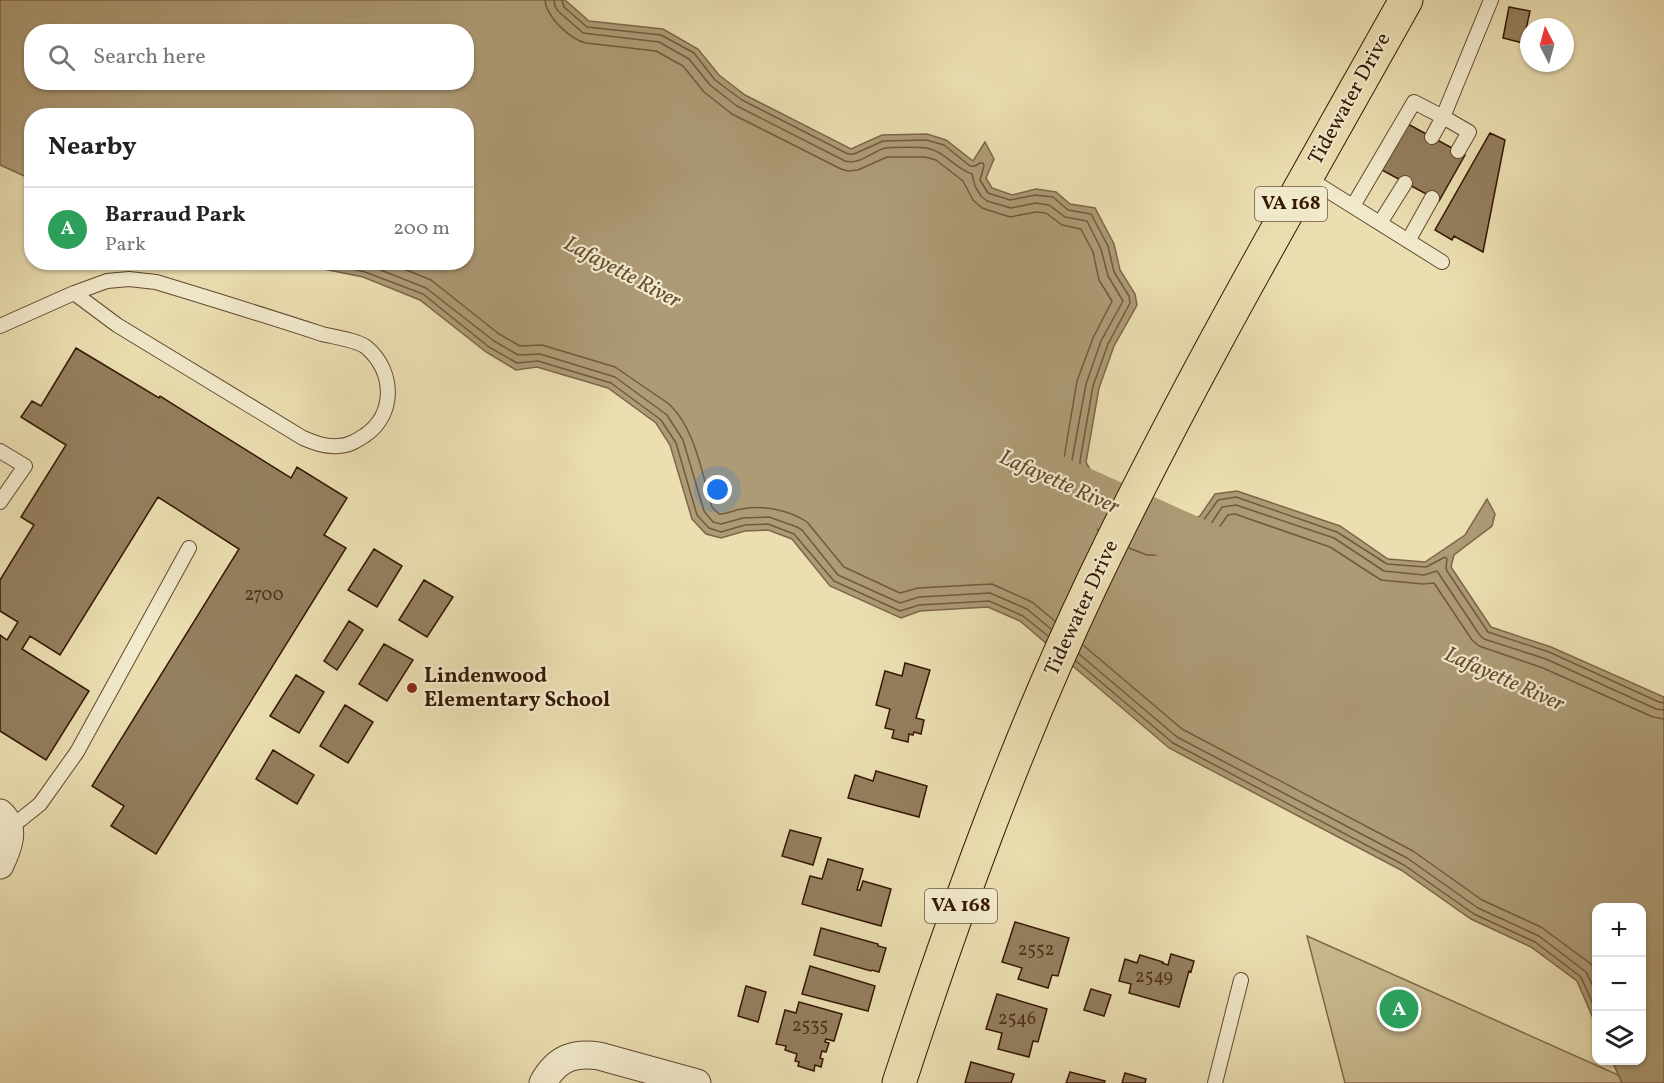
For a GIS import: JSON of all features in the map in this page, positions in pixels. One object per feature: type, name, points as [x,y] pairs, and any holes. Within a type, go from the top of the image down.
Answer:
[{"type":"highway","name":"Tidewater Drive","points":[[899,1083],[923,1009],[998,803],[1091,585],[1142,480],[1230,313],[1406,0]]},
{"type":"street","points":[[0,865],[10,843],[5,820]]},
{"type":"street","points":[[543,1083],[554,1066],[570,1057],[585,1054],[697,1083]]},
{"type":"lane","points":[[1432,137],[1443,117],[1491,0]]},
{"type":"lane","points":[[1353,206],[1414,102],[1469,132],[1458,151]]},
{"type":"lane","points":[[1306,177],[1442,262]]},
{"type":"lane","points":[[1380,224],[1405,183]]},
{"type":"lane","points":[[1408,241],[1432,198]]},
{"type":"lane","points":[[0,326],[74,293],[107,282],[129,279],[156,282],[363,345],[377,358],[385,372],[388,394],[384,413],[371,432],[355,442],[340,446],[321,445],[303,438],[127,331],[74,293]]},
{"type":"lane","points":[[0,451],[25,466],[0,502]]},
{"type":"lane","points":[[5,820],[40,804],[76,752],[189,548]]},
{"type":"lane","points":[[1215,1083],[1241,980]]},
{"type":"shaded area","points":[[1307,936],[1636,1083],[1345,1083]]},
{"type":"water","points":[[0,0],[565,0],[589,21],[663,29],[698,49],[719,75],[745,95],[851,149],[882,135],[927,134],[946,140],[973,161],[985,142],[994,159],[986,178],[992,188],[1012,195],[1036,189],[1056,192],[1070,204],[1095,208],[1114,244],[1120,270],[1135,294],[1137,305],[1114,346],[1099,388],[1086,462],[1117,518],[1153,533],[1200,516],[1215,494],[1237,491],[1340,526],[1388,559],[1425,562],[1465,535],[1487,499],[1495,514],[1492,526],[1454,555],[1451,567],[1491,627],[1551,647],[1664,697],[1664,1083],[1622,1083],[1614,1065],[1646,1065],[1646,903],[1592,903],[1592,1016],[1577,981],[1531,947],[1471,919],[1401,870],[1169,748],[1020,621],[988,607],[920,611],[901,618],[830,586],[792,539],[768,530],[745,531],[721,538],[706,534],[692,519],[670,445],[656,423],[608,388],[537,367],[516,370],[486,352],[420,300],[363,277],[328,270],[474,270],[474,108],[24,108],[24,176],[0,165]]},
{"type":"building","points":[[1509,7],[1530,11],[1528,18],[1520,18],[1520,42],[1503,38]]},
{"type":"building","points":[[1406,123],[1465,155],[1439,201],[1380,169]]},
{"type":"building","points":[[1490,133],[1505,140],[1483,252],[1454,236],[1452,240],[1435,230]]},
{"type":"building","points":[[76,348],[159,398],[160,396],[291,478],[297,467],[347,498],[324,535],[346,548],[156,854],[111,826],[124,806],[92,786],[239,549],[158,497],[60,655],[30,636],[22,649],[89,691],[46,760],[0,731],[0,635],[7,640],[18,622],[0,611],[0,580],[34,525],[21,517],[66,445],[21,417],[32,401],[41,406]]},
{"type":"building","points":[[374,549],[402,566],[377,607],[348,590]]},
{"type":"building","points":[[424,580],[453,597],[427,637],[399,620]]},
{"type":"building","points":[[349,621],[363,630],[337,670],[324,661]]},
{"type":"building","points":[[384,644],[413,660],[387,701],[359,684]]},
{"type":"building","points":[[905,663],[930,670],[916,718],[924,720],[921,734],[914,732],[913,735],[909,734],[908,742],[892,738],[894,730],[885,728],[890,709],[876,705],[885,671],[902,676]]},
{"type":"building","points":[[296,675],[324,692],[299,733],[270,716]]},
{"type":"building","points":[[345,705],[373,722],[348,763],[320,746]]},
{"type":"building","points":[[273,750],[314,775],[297,804],[256,779]]},
{"type":"building","points":[[876,771],[927,786],[919,817],[848,798],[855,775],[873,781]]},
{"type":"building","points":[[790,830],[821,838],[813,865],[782,856]]},
{"type":"building","points":[[828,859],[863,869],[857,890],[860,890],[863,881],[891,889],[881,926],[802,904],[810,876],[822,879]]},
{"type":"building","points":[[1015,922],[1069,938],[1058,976],[1052,975],[1048,988],[1018,979],[1022,968],[1002,962]]},
{"type":"building","points":[[821,928],[886,948],[879,972],[814,955]]},
{"type":"building","points":[[1171,954],[1194,961],[1179,1007],[1129,993],[1131,984],[1119,981],[1125,959],[1137,963],[1140,955],[1168,965]]},
{"type":"building","points":[[810,966],[875,986],[868,1011],[802,994]]},
{"type":"building","points":[[746,986],[766,992],[758,1022],[738,1016]]},
{"type":"building","points":[[1091,989],[1111,995],[1104,1016],[1084,1010]]},
{"type":"building","points":[[997,994],[1047,1009],[1038,1042],[1033,1041],[1029,1057],[998,1049],[1002,1033],[986,1029]]},
{"type":"building","points":[[799,1002],[842,1014],[834,1041],[826,1039],[825,1042],[829,1043],[826,1052],[822,1051],[821,1067],[815,1065],[814,1071],[798,1066],[799,1062],[795,1061],[797,1054],[785,1050],[786,1046],[776,1044],[785,1010],[796,1013]]},
{"type":"building","points":[[971,1062],[1014,1074],[1011,1083],[965,1083]]},
{"type":"building","points":[[1070,1072],[1105,1081],[1104,1083],[1066,1083]]},
{"type":"building","points":[[1125,1073],[1146,1079],[1145,1083],[1122,1083]]},
{"type":"waterway","name":"Lafayette River","points":[[1043,476],[1229,559]]},
{"type":"place","name":"Lindenwood Elementary School","points":[[412,688]]},
{"type":"place","name":"Barraud Park","points":[[1399,1009]]}]
